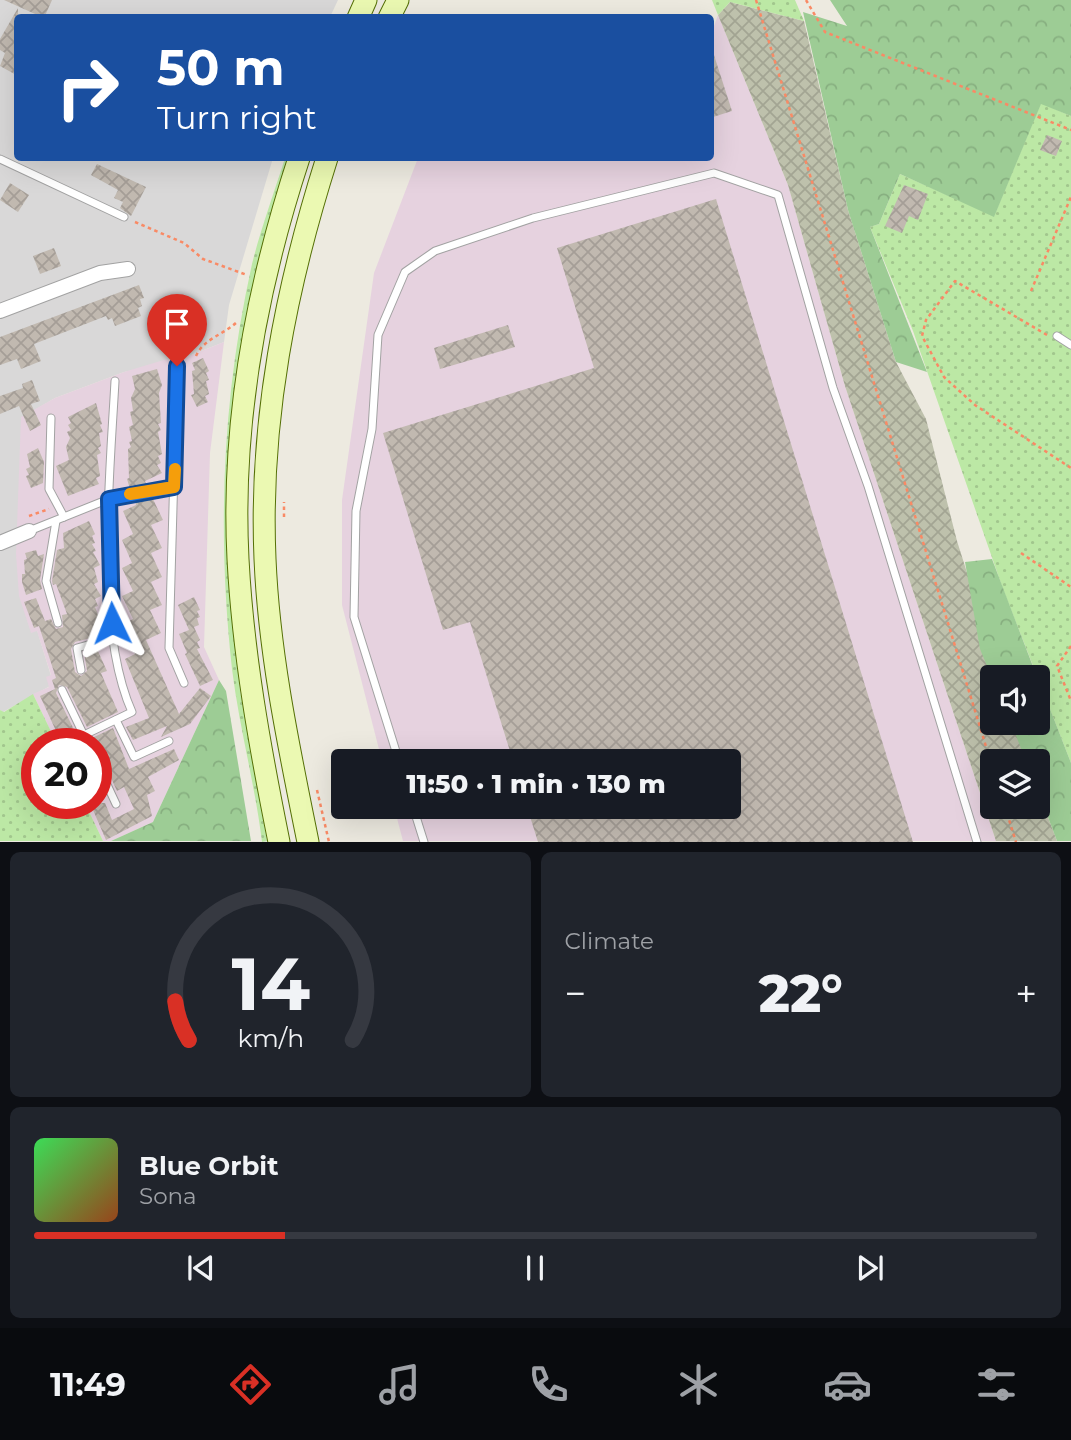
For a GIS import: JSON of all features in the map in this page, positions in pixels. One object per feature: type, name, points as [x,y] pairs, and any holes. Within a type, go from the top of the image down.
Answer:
[{"type":"street","points":[[279,842],[254,712],[247,658],[238,558],[238,499],[247,377],[257,313],[270,254],[298,161]]},
{"type":"street","points":[[308,842],[274,659],[265,559],[265,502],[274,383],[282,322],[302,236],[326,161]]},
{"type":"street","points":[[0,311],[100,273],[128,269]]},
{"type":"street","points":[[0,543],[29,531]]},
{"type":"lane","points":[[0,159],[124,217]]},
{"type":"lane","points":[[395,749],[354,617],[356,511],[372,429],[378,335],[405,272],[435,251],[533,218],[713,173],[778,195],[833,388],[867,486],[977,842]]},
{"type":"lane","points":[[1057,336],[1071,345]]},
{"type":"lane","points":[[177,366],[169,648],[184,683]]},
{"type":"lane","points":[[99,728],[132,712],[120,684],[113,638],[109,499],[115,381]]},
{"type":"lane","points":[[51,418],[49,489],[60,519],[46,581],[58,623]]},
{"type":"lane","points":[[29,531],[109,499],[174,487]]},
{"type":"lane","points":[[82,670],[77,648],[113,638]]},
{"type":"lane","points":[[62,690],[81,728]]},
{"type":"lane","points":[[116,720],[134,757],[169,741]]},
{"type":"lane","points":[[112,795],[116,804]]},
{"type":"lane","points":[[417,819],[424,842]]},
{"type":"path","points":[[756,0],[987,749]]},
{"type":"path","points":[[806,0],[825,32],[1071,130]]},
{"type":"path","points":[[1031,291],[1071,197]]},
{"type":"path","points":[[124,217],[184,243],[203,259],[247,275]]},
{"type":"path","points":[[1057,336],[1055,340],[955,281],[926,320],[922,335],[944,377],[975,405],[1071,468]]},
{"type":"path","points":[[196,356],[206,341],[228,331],[238,321]]},
{"type":"path","points":[[284,500],[284,524]]},
{"type":"path","points":[[1021,553],[1071,587]]},
{"type":"path","points":[[1071,646],[1057,666],[1071,701]]},
{"type":"path","points":[[316,782],[329,842]]},
{"type":"path","points":[[1009,819],[1016,842]]},
{"type":"shaded area","points":[[0,0],[338,0],[331,14],[14,14],[14,161],[272,161],[229,305],[224,342],[176,361],[124,372],[55,398],[21,418],[31,632],[37,630],[51,676],[50,686],[3,712],[0,710]]},
{"type":"shaded area","points":[[730,2],[804,21],[848,210],[896,362],[926,419],[957,541],[996,665],[980,665],[980,735],[1018,735],[1022,749],[980,749],[980,793],[845,386],[788,185],[718,15]]},
{"type":"shaded area","points":[[718,15],[788,185],[845,386],[980,793],[980,819],[989,819],[996,841],[403,841],[397,819],[741,819],[741,749],[379,749],[342,605],[342,500],[374,273],[417,161],[714,161],[714,26]]},
{"type":"shaded area","points":[[224,342],[210,453],[204,647],[219,680],[153,822],[111,841],[103,841],[93,819],[112,819],[112,728],[49,728],[33,694],[49,687],[46,677],[51,675],[37,631],[31,633],[19,596],[16,554],[21,417],[55,398],[124,372],[167,359],[176,361]]},
{"type":"shaded area","points":[[989,819],[1049,819],[1057,841],[996,841]]},
{"type":"green space","points":[[712,0],[795,0],[804,21],[730,2],[718,15]]},
{"type":"green space","points":[[830,0],[1071,0],[1071,116],[1041,104],[994,217],[900,174],[879,224],[870,227],[927,372],[896,362],[848,210],[803,12],[847,26]]},
{"type":"green space","points":[[1041,103],[1071,116],[1071,763],[1050,709],[1050,665],[1033,665],[1003,589],[913,331],[870,227],[879,224],[900,174],[994,216]]},
{"type":"green space","points":[[284,161],[288,161],[263,245],[246,323],[232,619],[240,690],[267,841],[262,842],[232,669],[227,618],[224,516],[225,466],[234,365],[256,251]]},
{"type":"green space","points":[[992,559],[1032,665],[987,665],[980,649],[965,562]]},
{"type":"green space","points":[[219,680],[226,691],[251,841],[111,841],[153,822]]},
{"type":"green space","points":[[33,694],[49,728],[21,728],[21,819],[93,819],[103,841],[0,841],[0,710],[4,712]]},
{"type":"green space","points":[[1050,709],[1071,763],[1071,841],[1057,841],[1049,819],[1050,749],[1021,749],[1016,735],[1050,735]]},
{"type":"building","points":[[4,0],[52,0],[46,14],[35,14]]},
{"type":"building","points":[[14,15],[14,74],[0,66],[5,53],[0,50],[0,39]]},
{"type":"building","points":[[714,55],[732,111],[714,117]]},
{"type":"building","points":[[1047,135],[1062,141],[1056,156],[1040,150]]},
{"type":"building","points":[[97,164],[146,187],[131,216],[120,208],[123,202],[114,198],[118,190],[91,175]]},
{"type":"building","points":[[10,183],[29,195],[18,212],[0,200]]},
{"type":"building","points":[[904,185],[928,194],[918,220],[909,216],[902,233],[885,226]]},
{"type":"building","points":[[716,199],[913,842],[538,842],[531,819],[741,819],[741,749],[509,749],[470,622],[443,630],[383,433],[594,368],[557,248]]},
{"type":"building","points":[[54,248],[61,266],[40,274],[33,256]]},
{"type":"building","points":[[139,285],[144,298],[140,299],[142,306],[138,308],[141,316],[115,326],[112,318],[108,320],[106,316],[34,344],[41,361],[21,369],[17,359],[0,365],[0,337]]},
{"type":"building","points":[[508,325],[515,347],[440,369],[434,348]]},
{"type":"building","points":[[203,358],[209,371],[206,373],[209,380],[206,381],[209,394],[205,396],[208,402],[197,407],[191,395],[194,394],[192,371],[195,370],[192,363]]},
{"type":"building","points":[[157,369],[162,385],[159,393],[161,423],[158,424],[161,430],[158,432],[162,454],[158,456],[161,463],[157,465],[162,473],[145,481],[147,486],[130,489],[127,479],[128,449],[131,447],[129,442],[132,441],[129,427],[133,425],[130,412],[133,411],[131,398],[135,389],[132,376]]},
{"type":"building","points":[[32,380],[40,401],[31,404],[41,425],[30,431],[19,406],[0,414],[0,396],[23,388],[22,384]]},
{"type":"building","points":[[96,403],[103,432],[99,433],[101,446],[98,448],[101,453],[97,455],[100,476],[96,478],[99,484],[68,496],[56,466],[69,460],[66,447],[70,438],[67,432],[71,430],[68,425],[71,423],[68,417]]},
{"type":"building","points":[[38,448],[44,462],[43,483],[31,488],[26,476],[29,475],[26,469],[30,467],[27,454]]},
{"type":"building","points":[[152,497],[163,520],[151,525],[162,548],[151,553],[162,577],[151,582],[162,605],[150,610],[161,633],[146,640],[179,714],[200,688],[211,696],[190,724],[161,737],[167,726],[133,740],[126,727],[149,718],[125,659],[135,654],[121,625],[133,619],[122,596],[133,591],[122,568],[132,563],[122,540],[133,534],[123,511],[136,505],[135,500]]},
{"type":"building","points":[[89,521],[95,534],[92,536],[95,543],[92,544],[96,551],[93,552],[100,565],[94,568],[98,582],[94,584],[101,596],[95,599],[98,606],[95,607],[106,634],[75,642],[71,649],[75,672],[81,676],[87,671],[84,652],[97,649],[107,671],[101,673],[118,712],[87,727],[67,687],[59,685],[56,693],[73,728],[55,728],[40,696],[55,689],[52,680],[56,678],[39,626],[34,628],[24,602],[36,598],[45,621],[51,619],[56,629],[63,627],[62,615],[67,614],[56,584],[53,585],[52,581],[57,550],[64,548],[63,533]]},
{"type":"building","points":[[36,550],[38,556],[44,554],[40,580],[42,589],[26,595],[22,582],[22,574],[25,574],[24,560],[27,559],[25,553]]},
{"type":"building","points":[[194,597],[200,610],[197,611],[200,617],[197,618],[199,625],[194,627],[200,640],[197,642],[200,648],[197,649],[213,680],[200,686],[179,634],[189,630],[178,605]]},
{"type":"building","points":[[112,728],[129,769],[174,749],[179,760],[148,777],[155,791],[147,795],[152,816],[106,840],[97,819],[112,820],[134,809],[124,787],[117,791],[112,780]]},
{"type":"slow traffic","points":[[130,494],[174,487],[175,469]]},
{"type":"route","points":[[112,623],[109,499],[174,487],[177,366]]}]
